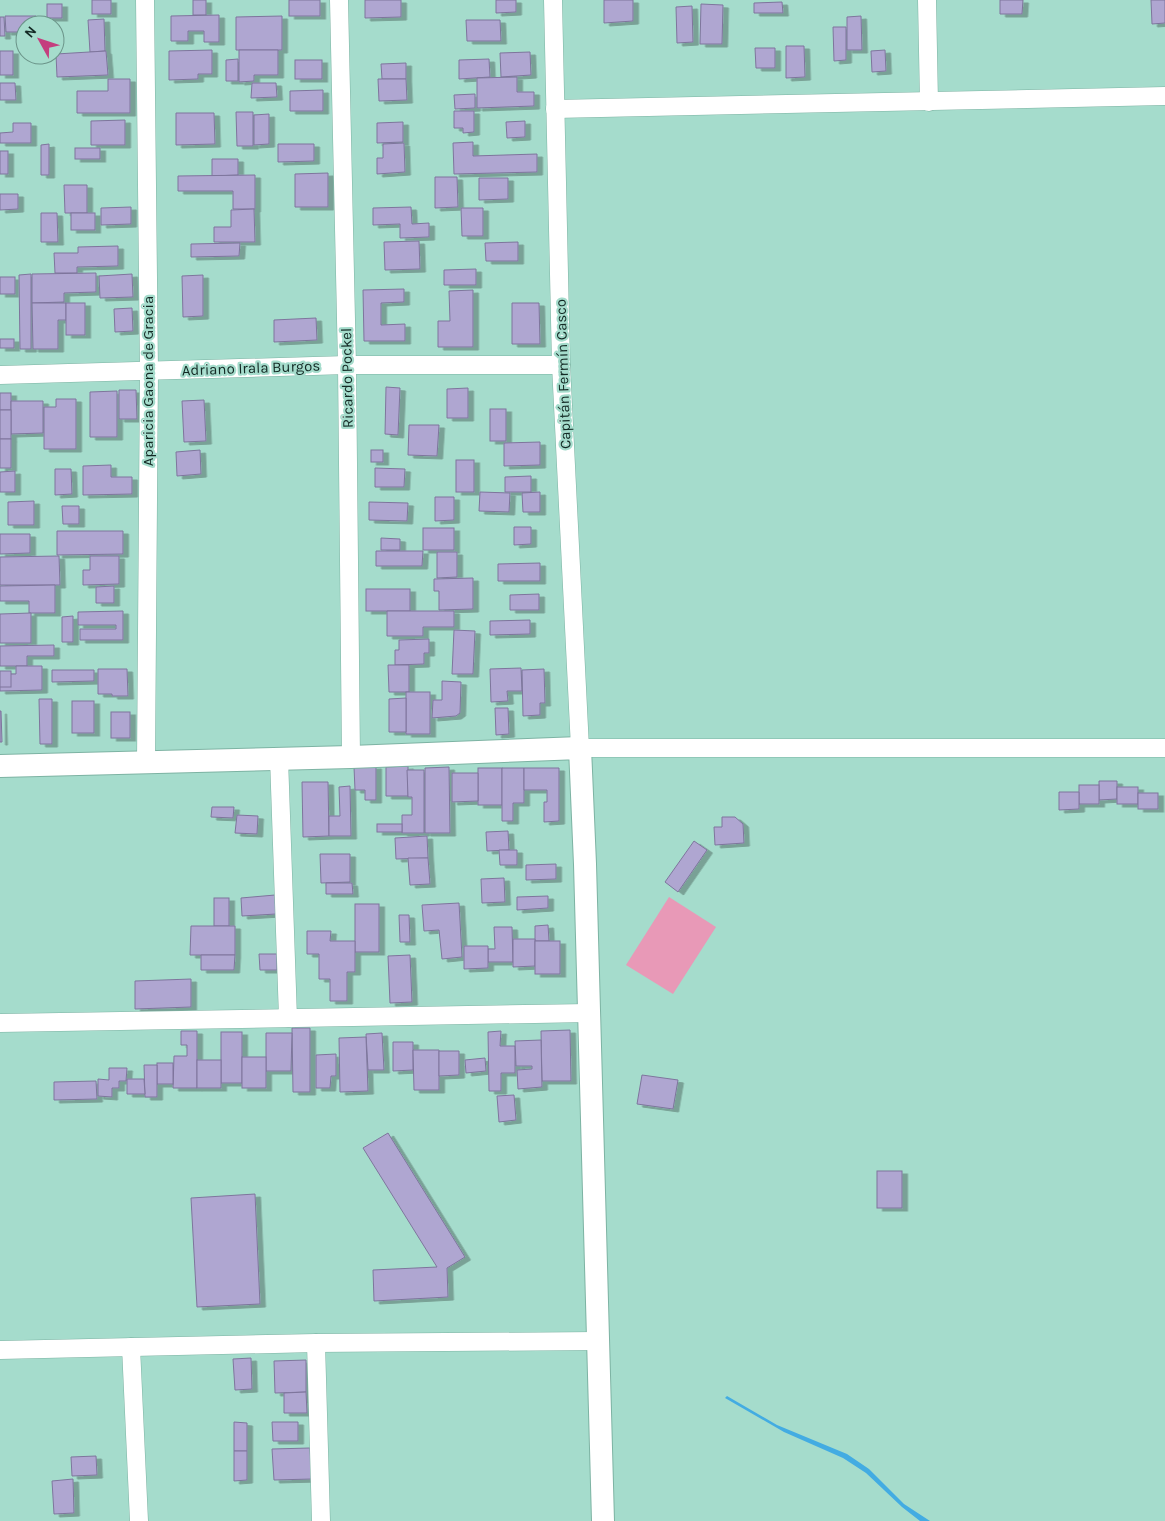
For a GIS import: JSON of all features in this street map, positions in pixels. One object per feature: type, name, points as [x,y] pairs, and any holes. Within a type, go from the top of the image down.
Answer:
[{"type":"street","name":"Aparicia Gaona de Gracia","points":[[145,0],[149,371],[146,762]]},
{"type":"street","name":"Ricardo Pockel","points":[[339,0],[347,365],[351,757]]},
{"type":"street","name":"Capitán Fermín Casco","points":[[553,0],[561,365],[580,748]]},
{"type":"street","points":[[927,0],[928,102]]},
{"type":"street","points":[[555,108],[1165,96]]},
{"type":"street","name":"Adriano Irala Burgos","points":[[0,374],[347,365],[561,365]]},
{"type":"street","points":[[0,766],[351,757],[580,748],[1165,748]]},
{"type":"street","points":[[580,748],[603,1521]]},
{"type":"street","points":[[279,758],[288,1018]]},
{"type":"street","points":[[0,1023],[589,1013]]},
{"type":"street","points":[[0,1350],[316,1343],[598,1341]]},
{"type":"street","points":[[316,1343],[321,1521]]},
{"type":"street","points":[[131,1347],[139,1521]]},
{"type":"shaded area","points":[[669,897],[716,927],[673,994],[626,965]]},
{"type":"water","points":[[727,1396],[777,1425],[847,1454],[869,1469],[904,1504],[930,1521],[920,1521],[866,1473],[843,1458],[784,1432],[725,1398]]},
{"type":"building","points":[[92,0],[111,0],[111,14],[92,14]]},
{"type":"building","points":[[193,0],[206,0],[206,15],[193,15]]},
{"type":"building","points":[[289,0],[320,0],[320,16],[289,16]]},
{"type":"building","points":[[365,0],[401,0],[401,17],[365,18]]},
{"type":"building","points":[[496,0],[516,0],[516,12],[496,13]]},
{"type":"building","points":[[604,0],[633,0],[633,21],[604,23]]},
{"type":"building","points":[[1000,0],[1023,0],[1022,14],[1000,14]]},
{"type":"building","points":[[1151,0],[1165,0],[1165,23],[1152,24]]},
{"type":"building","points":[[782,2],[783,13],[754,13],[754,3]]},
{"type":"building","points":[[47,4],[62,4],[62,15],[47,15]]},
{"type":"building","points":[[701,4],[723,5],[722,44],[700,44]]},
{"type":"building","points":[[692,6],[693,42],[677,43],[676,7]]},
{"type":"building","points":[[219,15],[219,42],[204,42],[204,31],[188,31],[188,41],[171,41],[171,16]]},
{"type":"building","points":[[5,16],[15,16],[15,32],[6,32]]},
{"type":"building","points":[[282,16],[282,50],[236,50],[236,17]]},
{"type":"building","points":[[861,16],[862,50],[847,50],[847,17]]},
{"type":"building","points":[[0,17],[4,17],[5,36],[0,36]]},
{"type":"building","points":[[104,19],[105,51],[90,52],[88,20]]},
{"type":"building","points":[[466,20],[500,20],[501,41],[467,41]]},
{"type":"building","points":[[833,27],[846,27],[846,60],[834,61]]},
{"type":"building","points":[[786,46],[804,46],[805,77],[786,78]]},
{"type":"building","points":[[755,48],[775,48],[775,68],[756,68]]},
{"type":"building","points":[[212,50],[212,74],[198,74],[198,79],[169,80],[169,51]]},
{"type":"building","points":[[239,50],[278,50],[278,75],[254,75],[254,81],[239,82]]},
{"type":"building","points":[[885,50],[886,71],[872,72],[871,51]]},
{"type":"building","points":[[0,51],[13,51],[13,75],[0,75]]},
{"type":"building","points":[[106,51],[108,75],[57,77],[56,65],[65,65],[65,53]]},
{"type":"building","points":[[530,52],[531,75],[501,77],[500,53]]},
{"type":"building","points":[[238,59],[238,81],[226,81],[226,60]]},
{"type":"building","points":[[489,59],[490,77],[459,79],[459,60]]},
{"type":"building","points":[[295,60],[322,60],[322,79],[295,79]]},
{"type":"building","points":[[406,63],[406,79],[382,79],[381,64]]},
{"type":"building","points":[[517,77],[517,92],[534,92],[534,106],[477,108],[477,78]]},
{"type":"building","points":[[108,79],[130,79],[130,113],[77,113],[77,91],[108,91]]},
{"type":"building","points":[[378,79],[406,79],[407,100],[379,101]]},
{"type":"building","points":[[0,83],[15,83],[16,100],[0,100]]},
{"type":"building","points":[[252,83],[276,83],[277,97],[251,98]]},
{"type":"building","points":[[323,90],[323,111],[290,111],[290,91]]},
{"type":"building","points":[[475,94],[475,108],[455,109],[454,95]]},
{"type":"building","points":[[454,111],[474,111],[474,132],[463,133],[463,128],[454,128]]},
{"type":"building","points":[[236,112],[253,112],[253,146],[237,146]]},
{"type":"building","points":[[176,113],[214,113],[215,144],[176,145]]},
{"type":"building","points":[[269,114],[269,144],[254,145],[254,115]]},
{"type":"building","points":[[125,120],[125,145],[91,145],[91,121]]},
{"type":"building","points":[[525,121],[525,137],[507,138],[506,122]]},
{"type":"building","points":[[403,122],[403,142],[377,143],[377,123]]},
{"type":"building","points":[[13,123],[31,123],[31,143],[0,143],[0,133],[13,132]]},
{"type":"building","points":[[473,142],[473,156],[537,154],[537,172],[454,174],[453,143]]},
{"type":"building","points":[[404,143],[405,172],[377,174],[377,158],[383,158],[383,144]]},
{"type":"building","points":[[49,144],[49,175],[41,175],[41,145]]},
{"type":"building","points":[[278,144],[314,144],[314,161],[278,162]]},
{"type":"building","points":[[75,148],[100,148],[100,159],[75,159]]},
{"type":"building","points":[[0,151],[8,151],[8,174],[0,174]]},
{"type":"building","points":[[212,159],[238,159],[238,175],[212,176]]},
{"type":"building","points":[[328,173],[328,207],[295,207],[295,174]]},
{"type":"building","points":[[255,175],[255,209],[233,209],[233,191],[178,191],[178,176]]},
{"type":"building","points":[[435,177],[457,177],[458,207],[435,208]]},
{"type":"building","points":[[479,178],[508,178],[508,199],[479,200]]},
{"type":"building","points":[[64,185],[87,185],[87,213],[65,213]]},
{"type":"building","points":[[0,194],[18,194],[18,209],[0,210]]},
{"type":"building","points":[[131,207],[131,224],[101,225],[101,208]]},
{"type":"building","points":[[411,207],[412,224],[429,223],[429,237],[400,238],[400,224],[373,225],[373,208]]},
{"type":"building","points":[[461,208],[483,208],[483,236],[462,236]]},
{"type":"building","points":[[254,209],[255,242],[214,242],[214,227],[231,227],[231,210]]},
{"type":"building","points":[[41,213],[57,213],[58,242],[41,242]]},
{"type":"building","points":[[71,213],[95,213],[95,230],[71,230]]},
{"type":"building","points":[[419,241],[420,269],[385,270],[384,242]]},
{"type":"building","points":[[518,242],[518,261],[486,261],[485,243]]},
{"type":"building","points":[[240,243],[239,256],[191,257],[191,244]]},
{"type":"building","points":[[118,246],[118,266],[77,267],[77,273],[55,273],[54,253],[78,253],[78,247]]},
{"type":"building","points":[[476,269],[476,285],[444,285],[444,270]]},
{"type":"building","points":[[96,273],[96,292],[64,293],[64,302],[32,303],[32,274]]},
{"type":"building","points":[[31,274],[31,349],[20,349],[19,275]]},
{"type":"building","points":[[132,274],[133,297],[100,298],[99,276]]},
{"type":"building","points":[[203,275],[203,316],[183,317],[182,276]]},
{"type":"building","points":[[0,277],[15,277],[15,294],[0,294]]},
{"type":"building","points":[[404,289],[404,302],[381,303],[381,325],[405,324],[405,341],[364,341],[363,290]]},
{"type":"building","points":[[473,290],[473,347],[438,347],[438,321],[450,321],[449,291]]},
{"type":"building","points":[[32,303],[66,303],[66,320],[58,320],[58,349],[33,349]]},
{"type":"building","points":[[66,303],[85,303],[85,335],[66,335]]},
{"type":"building","points":[[512,303],[539,303],[540,344],[512,344]]},
{"type":"building","points":[[132,308],[133,331],[115,332],[114,309]]},
{"type":"building","points":[[316,318],[317,340],[274,342],[274,320]]},
{"type":"building","points":[[0,339],[14,339],[14,348],[0,348]]},
{"type":"building","points":[[386,387],[400,388],[398,435],[385,434]]},
{"type":"building","points":[[468,388],[468,418],[447,418],[447,389]]},
{"type":"building","points":[[119,390],[136,390],[137,419],[119,419]]},
{"type":"building","points":[[117,391],[117,437],[90,437],[90,392]]},
{"type":"building","points":[[0,393],[11,393],[11,410],[0,410]]},
{"type":"building","points":[[56,399],[76,399],[76,449],[44,449],[44,407],[56,407]]},
{"type":"building","points":[[204,400],[206,441],[184,442],[182,401]]},
{"type":"building","points":[[11,401],[43,401],[43,433],[11,434]]},
{"type":"building","points":[[490,409],[506,409],[506,441],[490,441]]},
{"type":"building","points":[[0,410],[11,410],[11,439],[0,439]]},
{"type":"building","points":[[409,425],[439,425],[437,456],[408,455]]},
{"type":"building","points":[[0,439],[11,439],[11,468],[0,468]]},
{"type":"building","points":[[540,442],[540,465],[504,466],[504,443]]},
{"type":"building","points":[[200,450],[201,474],[177,476],[176,452]]},
{"type":"building","points":[[371,450],[383,450],[383,462],[371,462]]},
{"type":"building","points":[[456,460],[474,460],[474,492],[456,492]]},
{"type":"building","points":[[111,465],[111,477],[132,477],[132,494],[83,495],[83,466]]},
{"type":"building","points":[[375,468],[405,469],[404,487],[375,487]]},
{"type":"building","points":[[55,469],[71,469],[72,494],[55,495]]},
{"type":"building","points":[[15,471],[15,492],[0,492],[0,472]]},
{"type":"building","points":[[531,476],[531,492],[505,492],[505,477]]},
{"type":"building","points":[[480,492],[510,493],[509,512],[479,511]]},
{"type":"building","points":[[540,492],[540,512],[523,512],[522,493]]},
{"type":"building","points":[[435,497],[454,497],[454,520],[435,521]]},
{"type":"building","points":[[34,501],[34,525],[8,525],[8,502]]},
{"type":"building","points":[[369,502],[408,503],[407,521],[369,520]]},
{"type":"building","points":[[62,506],[79,506],[79,524],[63,524]]},
{"type":"building","points":[[514,527],[531,527],[531,544],[514,545]]},
{"type":"building","points":[[423,528],[454,528],[454,550],[423,550]]},
{"type":"building","points":[[57,531],[123,531],[123,554],[57,555]]},
{"type":"building","points":[[0,534],[30,534],[30,553],[0,554]]},
{"type":"building","points":[[381,538],[400,539],[400,550],[381,550]]},
{"type":"building","points":[[376,551],[423,551],[422,566],[376,566]]},
{"type":"building","points":[[437,552],[457,552],[457,577],[437,578]]},
{"type":"building","points":[[59,556],[60,585],[0,585],[0,557]]},
{"type":"building","points":[[90,556],[119,556],[119,584],[83,585],[83,570],[90,570]]},
{"type":"building","points":[[540,563],[540,581],[498,581],[498,564]]},
{"type":"building","points":[[473,578],[473,609],[439,610],[439,591],[434,591],[434,579]]},
{"type":"building","points":[[55,585],[55,613],[29,613],[29,601],[0,601],[0,586]]},
{"type":"building","points":[[114,586],[114,603],[96,603],[96,587]]},
{"type":"building","points":[[366,589],[410,589],[410,611],[366,611]]},
{"type":"building","points":[[539,594],[539,610],[510,610],[510,595]]},
{"type":"building","points":[[123,611],[123,640],[80,640],[80,629],[116,629],[116,625],[78,625],[78,612]]},
{"type":"building","points":[[387,611],[454,611],[454,627],[423,627],[423,636],[387,636]]},
{"type":"building","points":[[31,613],[31,643],[0,643],[0,614]]},
{"type":"building","points":[[73,616],[73,642],[62,642],[62,617]]},
{"type":"building","points":[[530,620],[530,634],[490,635],[490,621]]},
{"type":"building","points":[[454,630],[475,631],[473,674],[452,674]]},
{"type":"building","points":[[429,639],[429,653],[424,653],[424,664],[395,665],[395,650],[399,650],[399,640]]},
{"type":"building","points":[[54,645],[54,656],[27,656],[27,666],[0,666],[0,646]]},
{"type":"building","points":[[388,665],[409,665],[409,692],[389,692]]},
{"type":"building","points":[[16,666],[42,666],[42,690],[0,691],[0,674],[16,674]]},
{"type":"building","points":[[521,668],[522,691],[507,691],[508,701],[491,702],[490,669]]},
{"type":"building","points":[[98,669],[127,669],[128,696],[98,694]]},
{"type":"building","points":[[544,669],[545,703],[540,703],[540,715],[523,716],[522,670]]},
{"type":"building","points":[[52,670],[94,670],[94,681],[52,682]]},
{"type":"building","points":[[0,671],[11,671],[11,687],[0,687]]},
{"type":"building","points":[[442,681],[461,682],[460,713],[456,716],[432,718],[433,700],[442,700]]},
{"type":"building","points":[[406,692],[430,692],[430,734],[406,734]]},
{"type":"building","points":[[406,698],[406,732],[389,732],[389,699]]},
{"type":"building","points":[[39,699],[52,699],[52,744],[40,744]]},
{"type":"building","points":[[72,701],[94,701],[94,733],[72,733]]},
{"type":"building","points":[[495,708],[508,708],[509,734],[496,735]]},
{"type":"building","points":[[1,711],[2,742],[0,742]]},
{"type":"building","points":[[111,712],[130,712],[130,738],[111,738]]},
{"type":"building","points":[[376,766],[376,800],[365,800],[365,790],[355,790],[354,767]]},
{"type":"building","points":[[408,766],[408,796],[386,796],[386,767]]},
{"type":"building","points":[[449,767],[450,833],[425,833],[425,768]]},
{"type":"building","points":[[478,768],[502,768],[502,805],[478,805]]},
{"type":"building","points":[[502,768],[524,768],[524,803],[513,803],[513,821],[502,821]]},
{"type":"building","points":[[524,768],[559,768],[559,821],[544,822],[544,802],[547,802],[547,790],[524,790]]},
{"type":"building","points":[[407,770],[424,770],[424,833],[402,833],[402,815],[412,815],[412,797],[408,797]]},
{"type":"building","points":[[452,773],[478,773],[478,801],[452,802]]},
{"type":"building","points":[[1099,781],[1117,781],[1117,799],[1099,800]]},
{"type":"building","points":[[302,782],[328,782],[329,836],[303,837]]},
{"type":"building","points":[[1079,785],[1099,785],[1099,804],[1079,804]]},
{"type":"building","points":[[350,786],[351,836],[329,836],[329,816],[340,816],[339,787]]},
{"type":"building","points":[[1117,787],[1138,787],[1138,804],[1117,804]]},
{"type":"building","points":[[1059,792],[1079,792],[1079,809],[1059,810]]},
{"type":"building","points":[[1138,793],[1158,793],[1158,809],[1138,809]]},
{"type":"building","points":[[212,807],[234,807],[233,818],[211,817]]},
{"type":"building","points":[[237,815],[258,816],[257,834],[235,833]]},
{"type":"building","points":[[722,817],[735,817],[743,824],[744,843],[715,845],[714,827],[722,827]]},
{"type":"building","points":[[377,824],[402,824],[402,832],[377,832]]},
{"type":"building","points":[[508,831],[509,850],[487,851],[486,832]]},
{"type":"building","points":[[427,836],[428,858],[396,859],[395,838]]},
{"type":"building","points":[[694,841],[707,850],[678,892],[665,882]]},
{"type":"building","points":[[499,850],[517,850],[517,865],[500,865]]},
{"type":"building","points":[[320,854],[350,854],[350,882],[321,883]]},
{"type":"building","points":[[408,858],[428,858],[430,884],[410,885]]},
{"type":"building","points":[[556,864],[556,879],[526,880],[526,865]]},
{"type":"building","points":[[504,878],[505,902],[482,903],[481,879]]},
{"type":"building","points":[[326,883],[352,883],[353,894],[326,894]]},
{"type":"building","points":[[275,895],[276,914],[242,916],[241,898]]},
{"type":"building","points":[[548,896],[548,908],[517,910],[517,897]]},
{"type":"building","points":[[214,898],[229,898],[229,926],[214,926]]},
{"type":"building","points":[[459,903],[462,957],[442,959],[439,930],[424,931],[422,905]]},
{"type":"building","points":[[355,904],[379,904],[379,952],[355,952]]},
{"type":"building","points":[[399,915],[409,915],[410,942],[400,942]]},
{"type":"building","points":[[548,925],[549,941],[535,941],[535,926]]},
{"type":"building","points":[[191,926],[235,926],[235,955],[190,955]]},
{"type":"building","points":[[494,927],[512,927],[513,962],[488,962],[488,949],[495,949]]},
{"type":"building","points":[[307,931],[331,931],[330,941],[355,941],[355,972],[347,972],[347,1001],[330,1001],[330,979],[319,979],[319,954],[307,954]]},
{"type":"building","points":[[513,939],[535,939],[535,966],[513,967]]},
{"type":"building","points":[[535,941],[560,941],[560,974],[535,974]]},
{"type":"building","points":[[464,946],[488,946],[488,968],[464,969]]},
{"type":"building","points":[[259,954],[277,954],[277,970],[260,970]]},
{"type":"building","points":[[201,955],[235,955],[234,970],[201,970]]},
{"type":"building","points":[[410,955],[412,1002],[390,1003],[388,956]]},
{"type":"building","points":[[191,979],[191,1007],[135,1009],[135,981]]},
{"type":"building","points":[[292,1028],[310,1028],[310,1092],[293,1092]]},
{"type":"building","points":[[570,1030],[571,1081],[542,1081],[541,1031]]},
{"type":"building","points":[[181,1031],[197,1031],[197,1088],[173,1088],[174,1056],[187,1056],[187,1045],[181,1045]]},
{"type":"building","points":[[501,1031],[500,1046],[515,1046],[515,1073],[501,1073],[501,1091],[489,1091],[488,1032]]},
{"type":"building","points":[[221,1032],[242,1032],[242,1083],[221,1083]]},
{"type":"building","points":[[266,1033],[292,1033],[291,1071],[266,1071]]},
{"type":"building","points":[[382,1033],[384,1070],[368,1070],[366,1034]]},
{"type":"building","points":[[366,1037],[368,1091],[340,1092],[339,1038]]},
{"type":"building","points":[[541,1040],[542,1087],[518,1089],[517,1070],[532,1069],[532,1066],[516,1066],[515,1041]]},
{"type":"building","points":[[393,1042],[413,1042],[413,1070],[393,1071]]},
{"type":"building","points":[[413,1050],[439,1050],[439,1090],[414,1090]]},
{"type":"building","points":[[439,1051],[459,1051],[459,1075],[439,1076]]},
{"type":"building","points":[[336,1054],[336,1076],[331,1076],[330,1088],[316,1088],[316,1055]]},
{"type":"building","points":[[242,1057],[266,1057],[266,1088],[242,1088]]},
{"type":"building","points":[[485,1058],[486,1071],[466,1073],[465,1060]]},
{"type":"building","points":[[197,1060],[221,1060],[221,1088],[197,1088]]},
{"type":"building","points":[[157,1063],[173,1063],[173,1084],[157,1084]]},
{"type":"building","points":[[144,1065],[157,1065],[157,1097],[145,1097]]},
{"type":"building","points":[[109,1068],[127,1068],[126,1081],[119,1081],[119,1088],[112,1088],[112,1097],[98,1096],[98,1079],[109,1080]]},
{"type":"building","points":[[642,1075],[678,1080],[673,1109],[637,1104]]},
{"type":"building","points":[[127,1079],[144,1079],[145,1094],[127,1094]]},
{"type":"building","points":[[96,1081],[97,1099],[54,1100],[54,1082]]},
{"type":"building","points":[[514,1095],[516,1120],[499,1122],[497,1096]]},
{"type":"building","points":[[388,1133],[465,1257],[447,1268],[448,1297],[374,1301],[373,1270],[437,1267],[363,1148]]},
{"type":"building","points":[[877,1171],[902,1171],[902,1208],[877,1208]]},
{"type":"building","points":[[255,1194],[260,1304],[197,1307],[191,1198]]},
{"type":"building","points":[[251,1358],[252,1389],[235,1390],[233,1359]]},
{"type":"building","points":[[306,1360],[306,1392],[275,1393],[274,1361]]},
{"type":"building","points":[[306,1392],[307,1413],[284,1413],[284,1393]]},
{"type":"building","points":[[234,1422],[247,1423],[247,1451],[234,1451]]},
{"type":"building","points":[[272,1422],[298,1422],[298,1441],[273,1441]]},
{"type":"building","points":[[310,1448],[312,1479],[274,1480],[272,1449]]},
{"type":"building","points":[[234,1451],[247,1451],[247,1480],[234,1481]]},
{"type":"building","points":[[96,1456],[97,1475],[72,1476],[71,1457]]},
{"type":"building","points":[[73,1479],[74,1513],[54,1514],[52,1481]]}]
